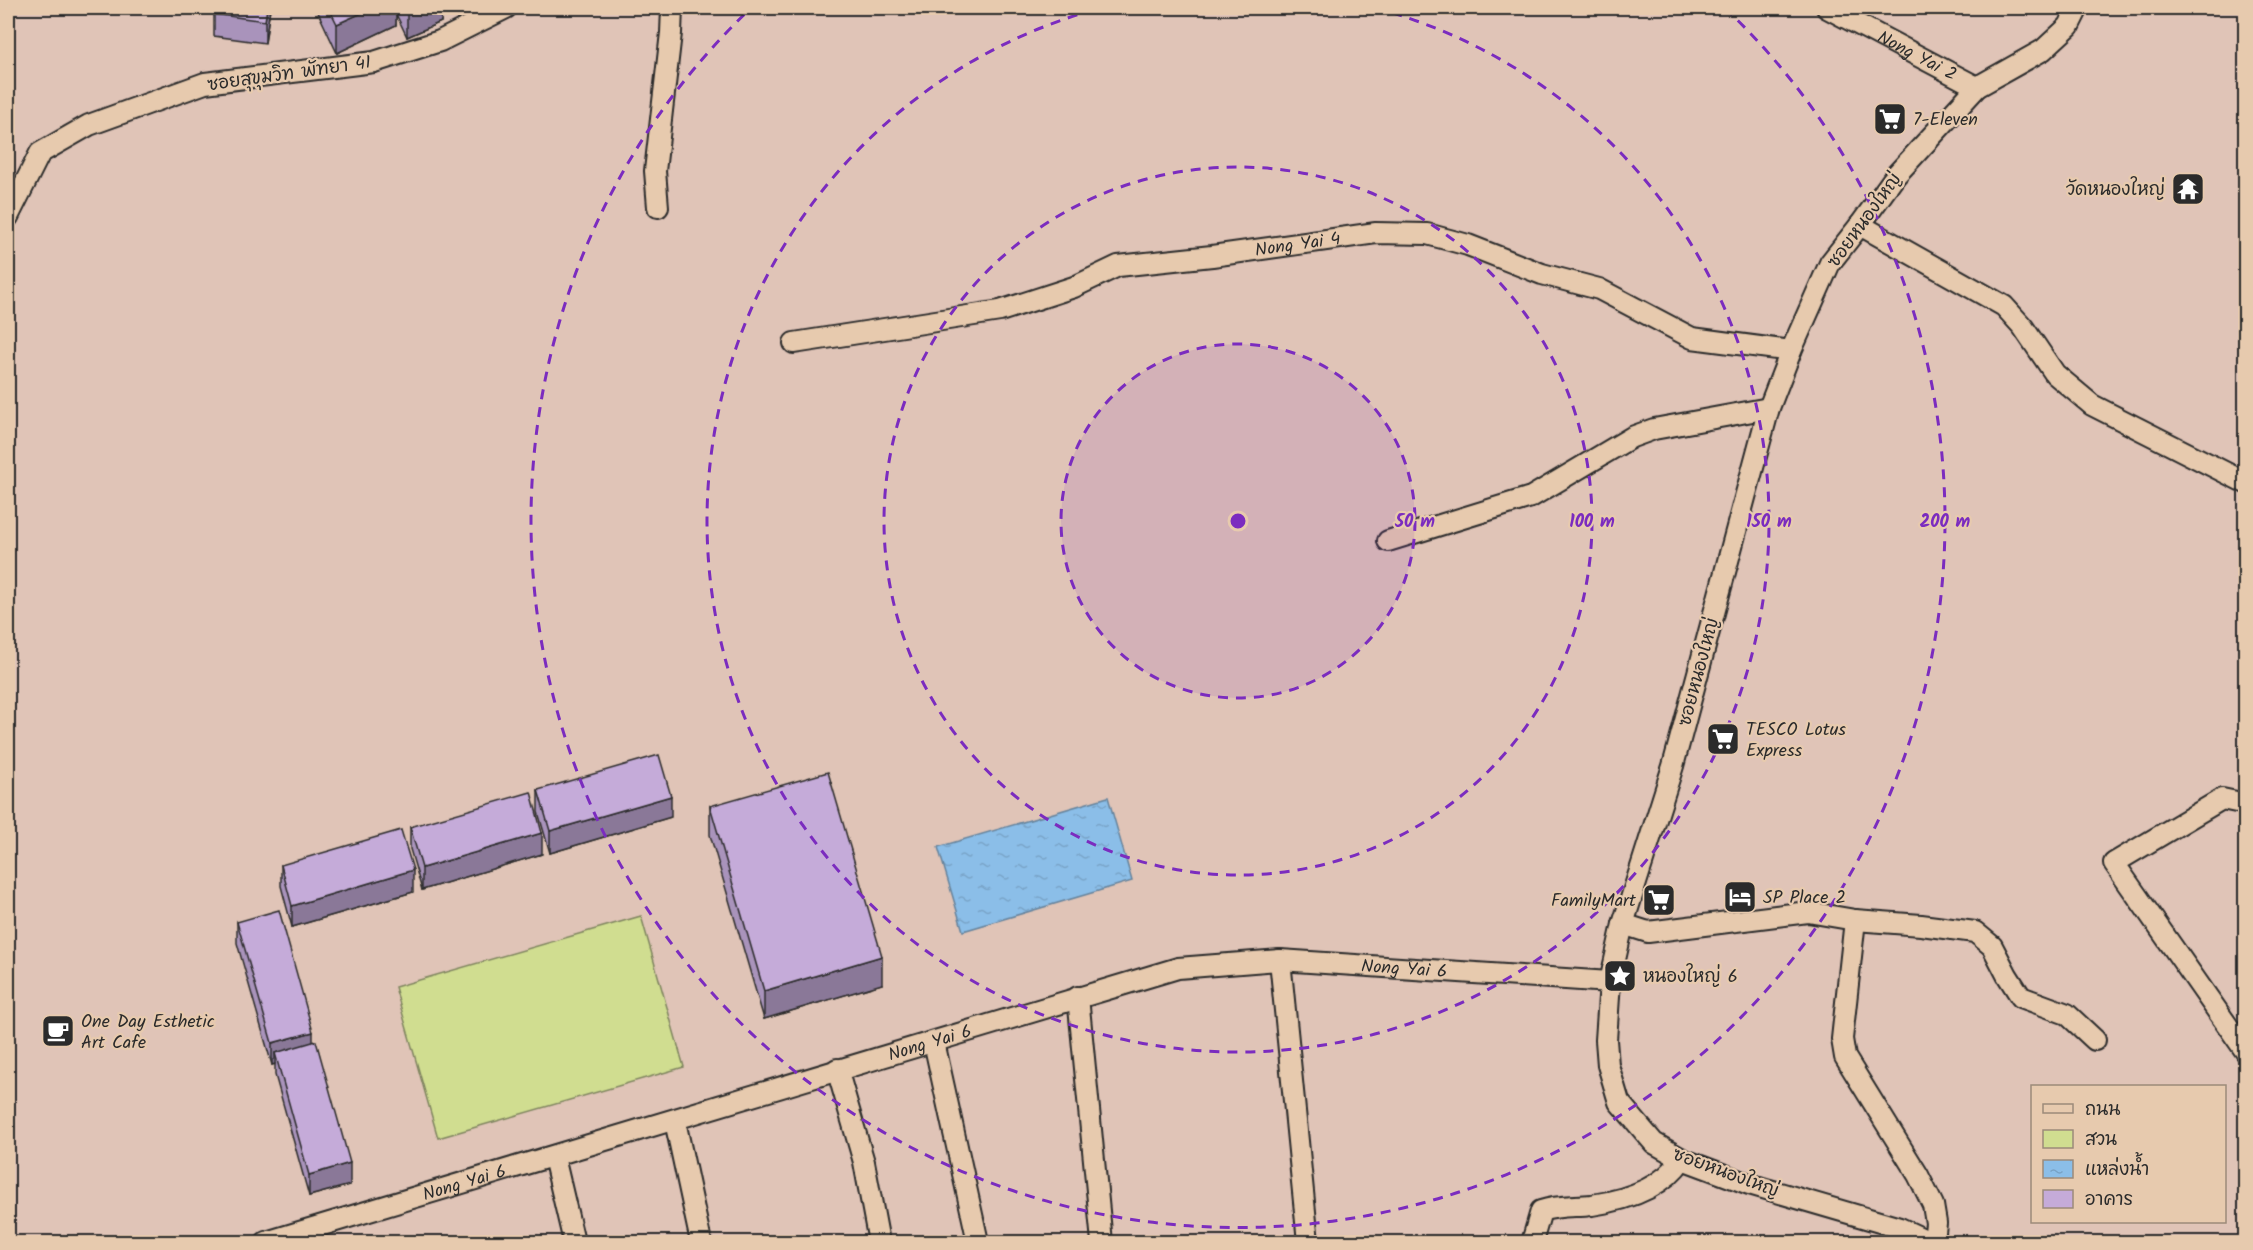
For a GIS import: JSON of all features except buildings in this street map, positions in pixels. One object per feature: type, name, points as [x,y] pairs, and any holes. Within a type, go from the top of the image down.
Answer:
[{"type":"street","name":"ซอยสุขุมวิท พัทยา 41","points":[[8,217],[40,153],[89,125],[205,83],[374,62],[440,41],[506,8]]},
{"type":"street","points":[[657,207],[655,171],[672,8]]},
{"type":"street","name":"Nong Yai 2","points":[[1827,8],[1977,87]]},
{"type":"street","name":"ซอยหนองใหญ่","points":[[1932,1242],[1900,1228],[1749,1184],[1682,1159],[1654,1143],[1619,1102],[1608,1065],[1606,1040],[1610,982],[1623,924],[1673,766],[1768,408],[1830,263],[1896,175],[1977,87],[2043,50],[2069,26],[2078,8]]},
{"type":"street","points":[[1860,225],[2004,306],[2023,327],[2055,374],[2092,405],[2246,483]]},
{"type":"street","name":"Nong Yai 4","points":[[794,343],[1000,311],[1074,287],[1118,266],[1212,256],[1376,233],[1428,234],[1468,245],[1542,274],[1599,289],[1692,338],[1791,351]]},
{"type":"street","points":[[1388,541],[1532,497],[1632,438],[1654,429],[1768,408]]},
{"type":"street","points":[[2246,804],[2222,799],[2114,863],[2246,1052]]},
{"type":"street","points":[[1623,924],[1648,932],[1808,912],[1855,920],[1975,932],[1992,946],[2021,997],[2067,1014],[2095,1040]]},
{"type":"street","points":[[1855,920],[1842,1039],[1845,1057],[1918,1175],[1933,1205],[1936,1223],[1932,1242]]},
{"type":"street","points":[[1280,960],[1308,1242]]},
{"type":"street","name":"Nong Yai 6","points":[[266,1242],[1178,968],[1280,960],[1610,982]]},
{"type":"street","points":[[1078,997],[1102,1242]]},
{"type":"street","points":[[934,1042],[978,1242]]},
{"type":"street","points":[[837,1070],[864,1162],[879,1242]]},
{"type":"street","points":[[675,1120],[701,1242]]},
{"type":"street","points":[[554,1157],[574,1242]]},
{"type":"street","points":[[1532,1242],[1541,1211],[1556,1206],[1590,1205],[1622,1199],[1655,1185],[1675,1169],[1682,1159]]},
{"type":"green space","points":[[641,916],[684,1067],[438,1138],[395,987]]},
{"type":"water","points":[[1108,797],[1132,881],[963,931],[938,847]]},
{"type":"place","name":"7-Eleven","points":[[1890,119]]},
{"type":"place","name":"วัดหนองใหญ่","points":[[2188,189]]},
{"type":"place","name":"TESCO Lotus Express","points":[[1723,739]]},
{"type":"place","name":"SP Place 2","points":[[1740,897]]},
{"type":"place","name":"FamilyMart","points":[[1659,900]]},
{"type":"place","name":"หนองใหญ่ 6","points":[[1620,976]]},
{"type":"place","name":"One Day Esthetic Art Cafe","points":[[58,1031]]}]
